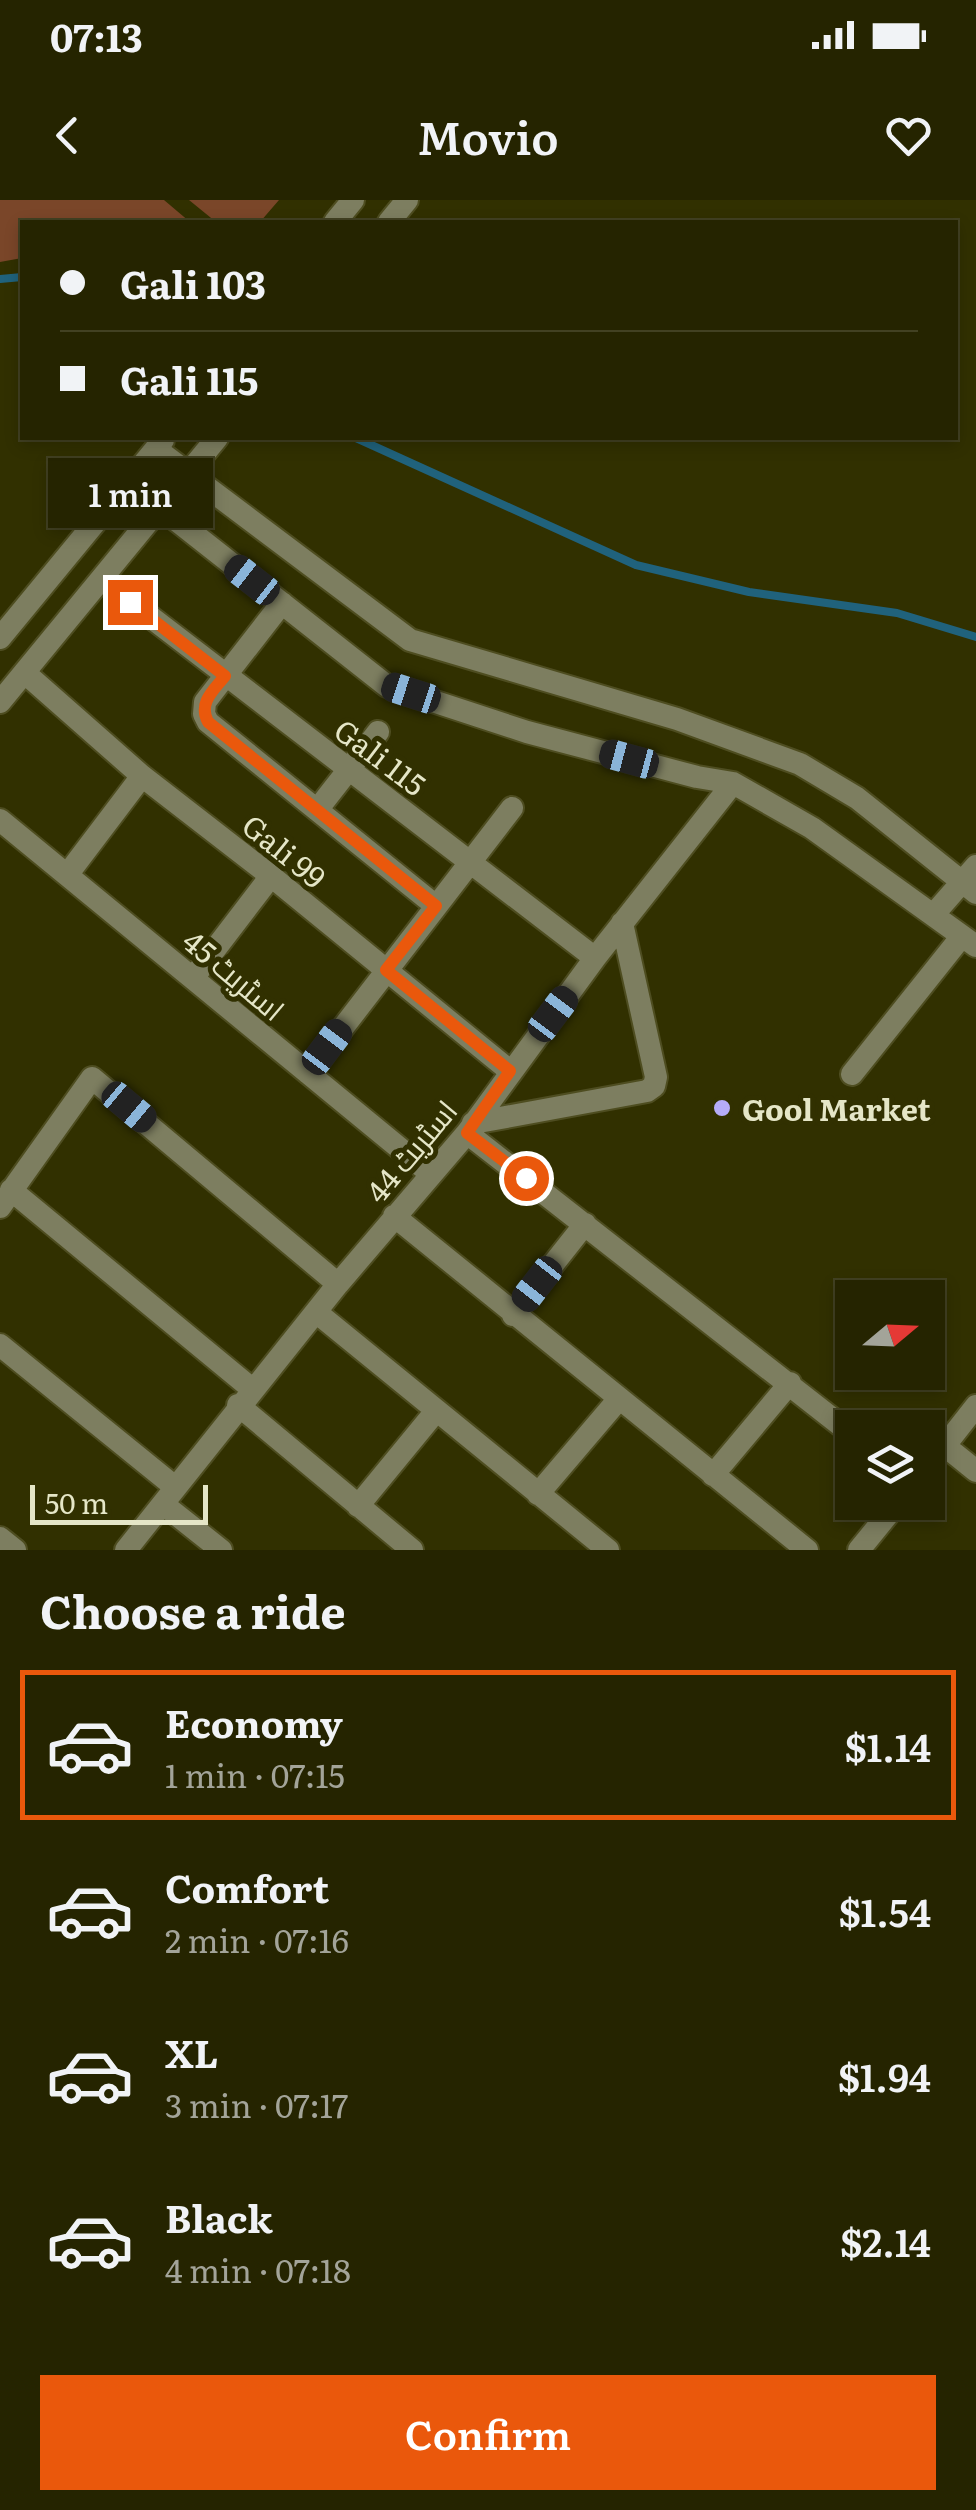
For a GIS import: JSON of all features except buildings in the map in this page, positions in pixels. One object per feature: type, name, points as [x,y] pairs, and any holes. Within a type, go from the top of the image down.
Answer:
[{"type":"street","points":[[337,220],[352,200]]},
{"type":"street","points":[[391,220],[407,200]]},
{"type":"street","points":[[0,702],[215,440]]},
{"type":"street","points":[[0,638],[161,444],[187,475],[410,640],[677,719],[800,764],[856,798],[972,881],[934,914]]},
{"type":"street","points":[[129,484],[388,686],[527,732],[733,783],[812,828],[969,941],[852,1074]]},
{"type":"street","name":"Gali 115","points":[[130,602],[595,958]]},
{"type":"street","points":[[282,603],[204,702],[208,722],[436,906]]},
{"type":"street","name":"Gali 99","points":[[25,673],[142,776],[510,1071]]},
{"type":"street","points":[[317,810],[378,732]]},
{"type":"street","points":[[66,875],[142,776]]},
{"type":"street","name":"اسٹریٹ 44","points":[[126,1550],[245,1397],[470,1128],[595,958],[733,783]]},
{"type":"street","points":[[308,1073],[512,808]]},
{"type":"street","name":"اسٹریٹ 45","points":[[0,820],[430,1174]]},
{"type":"street","points":[[193,978],[271,876]]},
{"type":"street","points":[[470,1128],[654,1086],[656,1077],[622,924]]},
{"type":"street","points":[[338,1284],[92,1078],[5,1199],[245,1397],[358,1506],[412,1550]]},
{"type":"street","points":[[470,1128],[585,1224],[835,1420]]},
{"type":"street","points":[[394,1216],[807,1550]]},
{"type":"street","points":[[513,1315],[585,1224]]},
{"type":"street","points":[[316,1312],[608,1550]]},
{"type":"street","points":[[0,1345],[169,1496],[220,1550]]},
{"type":"street","points":[[712,1475],[790,1383]]},
{"type":"street","points":[[538,1494],[618,1400]]},
{"type":"street","points":[[945,1445],[976,1406]]},
{"type":"street","points":[[358,1506],[436,1411]]},
{"type":"street","points":[[945,1447],[976,1471]]},
{"type":"street","points":[[860,1550],[884,1520]]},
{"type":"street","points":[[0,1538],[15,1550]]},
{"type":"shaded area","points":[[0,200],[164,200],[188,220],[20,220],[20,258],[0,262]]},
{"type":"shaded area","points":[[189,200],[279,200],[262,220],[214,220]]},
{"type":"waterway","points":[[0,279],[20,277]]},
{"type":"waterway","points":[[360,440],[636,565],[749,592],[897,613],[976,637]]},
{"type":"place","name":"Gool Market","points":[[722,1108]]},
{"type":"route","points":[[130,602],[225,676],[204,702],[208,722],[436,906],[386,970],[510,1071],[467,1133],[526,1178]]}]
